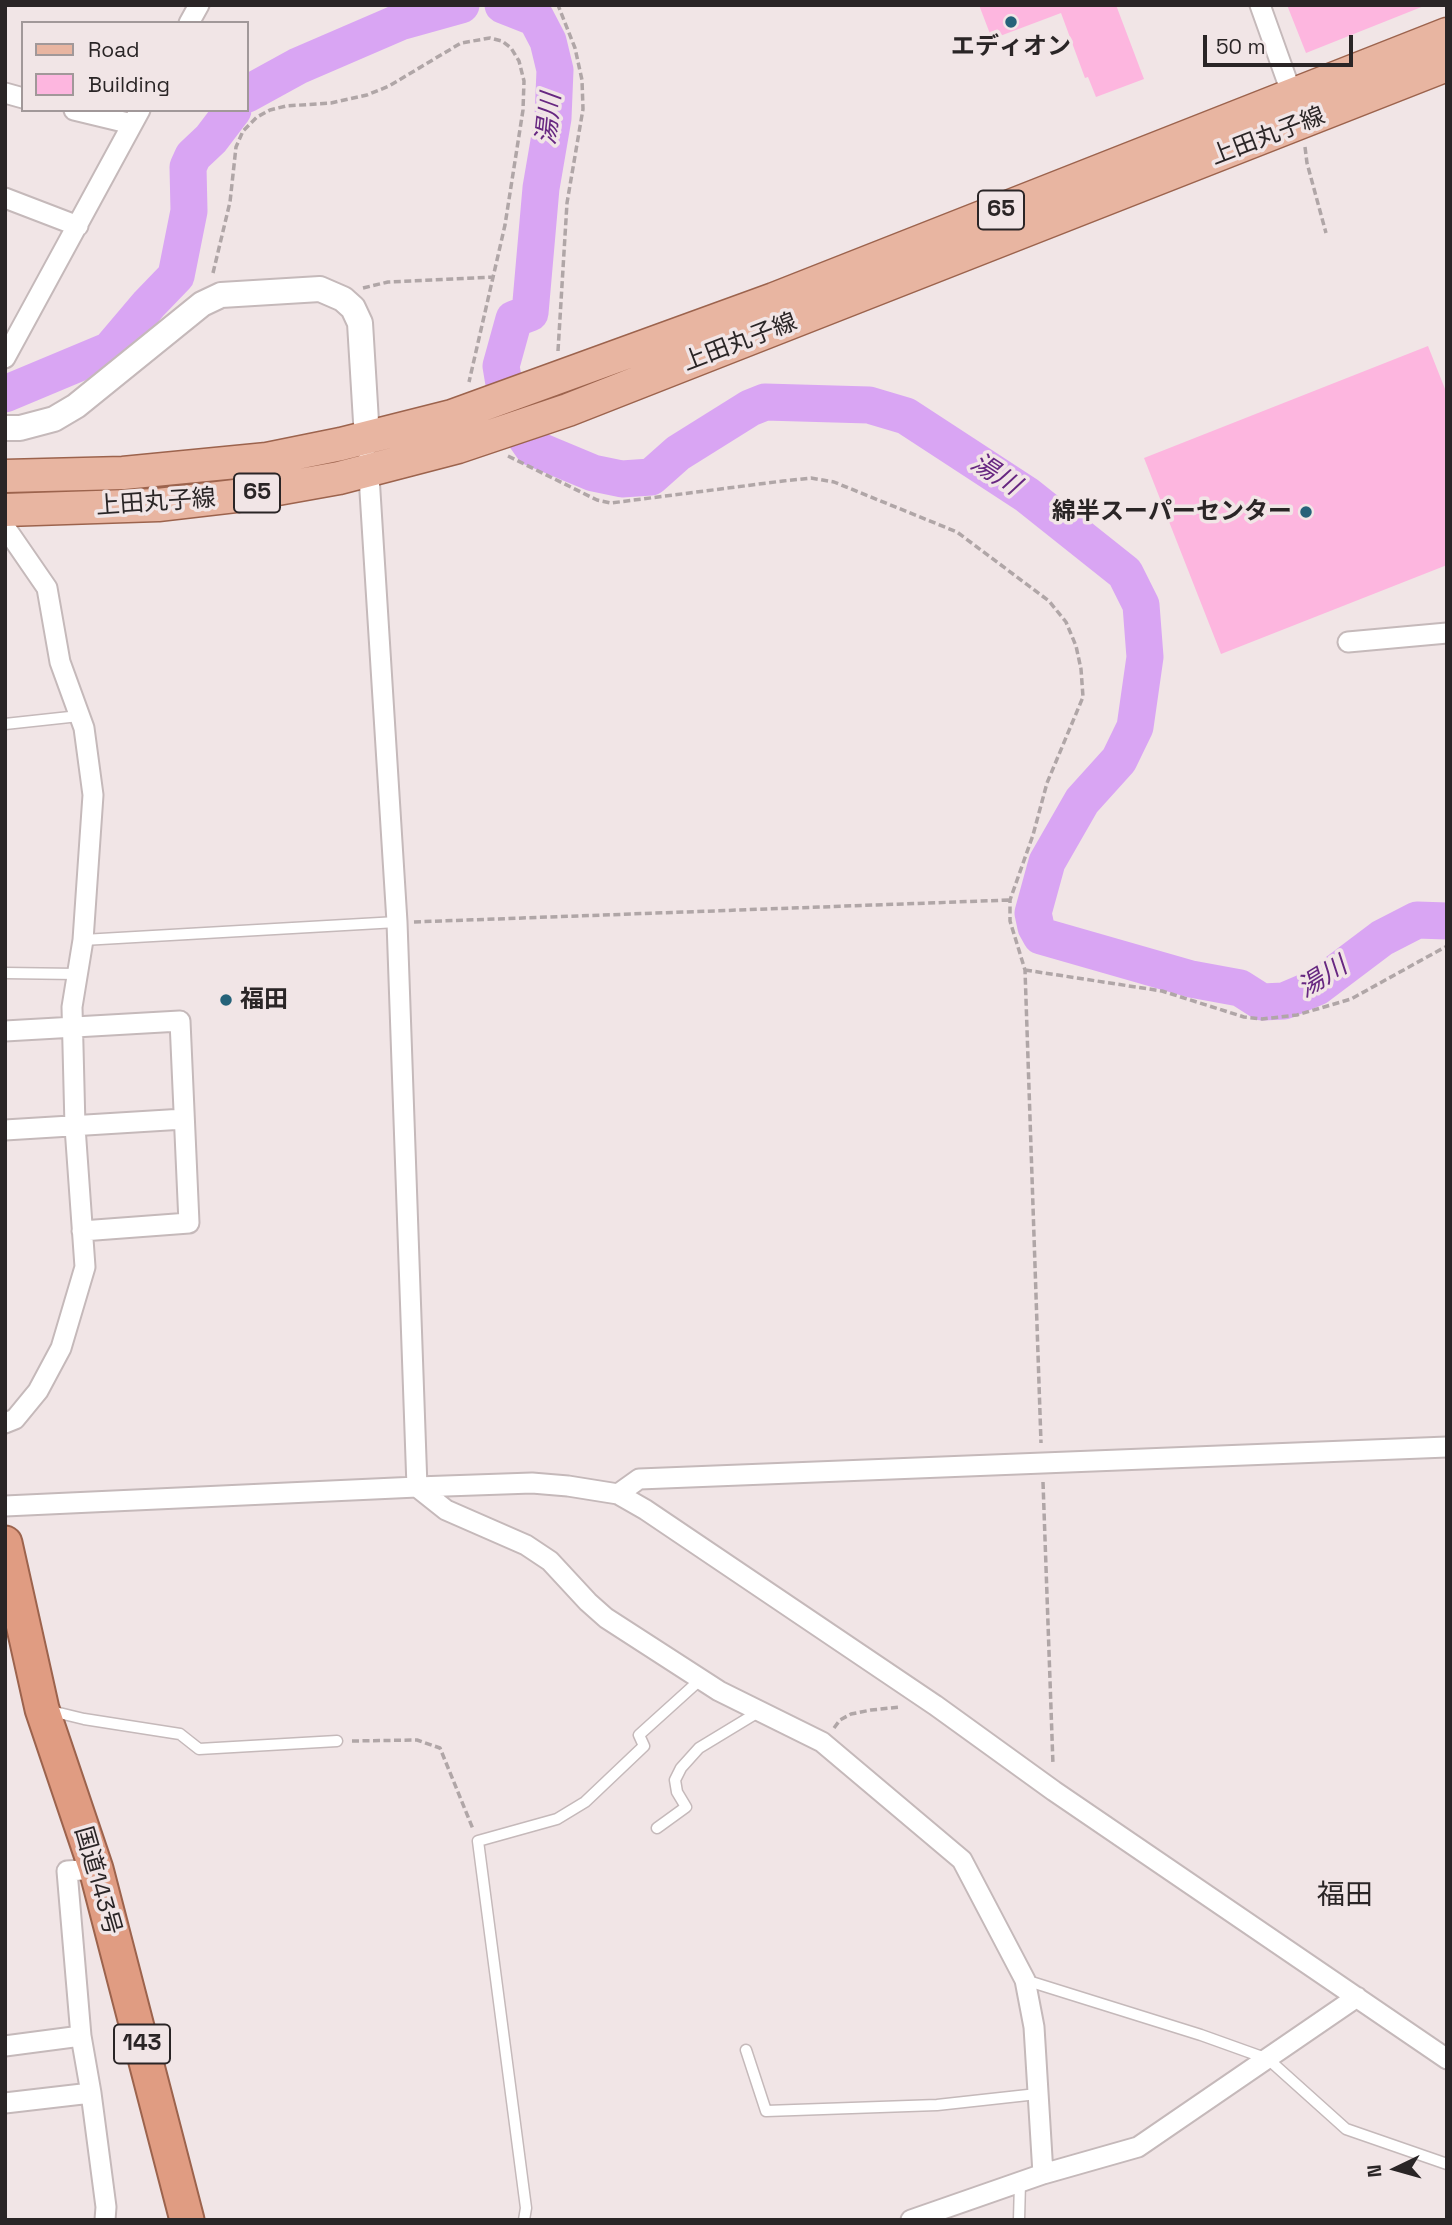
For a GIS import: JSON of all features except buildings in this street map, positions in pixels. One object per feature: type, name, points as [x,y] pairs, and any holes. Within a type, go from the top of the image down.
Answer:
[{"type":"highway","name":"国道143号","points":[[5,1543],[42,1709],[96,1869],[187,2220]]},
{"type":"main road","name":"上田丸子線","points":[[5,510],[158,505],[302,486],[369,471],[497,435],[568,410],[1297,110],[1447,34]]},
{"type":"main road","name":"上田丸子線","points":[[5,476],[123,473],[218,465],[309,452],[480,406],[1297,110],[1447,65]]},
{"type":"street","points":[[190,21],[199,5]]},
{"type":"street","points":[[1260,5],[1297,110]]},
{"type":"street","points":[[5,358],[136,117],[92,112]]},
{"type":"street","points":[[5,198],[78,226]]},
{"type":"street","points":[[5,428],[20,429],[54,419],[76,406],[202,304],[221,295],[320,289],[343,299],[353,308],[360,323],[397,922],[417,1486],[446,1510],[526,1545],[550,1561],[588,1602],[607,1618],[702,1679],[822,1742],[962,1860],[1025,1980],[1034,2027],[1043,2174]]},
{"type":"street","points":[[5,527],[47,588],[60,662],[83,728],[93,795],[83,940],[72,1007],[75,1127],[85,1267],[61,1348],[38,1391],[15,1419],[5,1423]]},
{"type":"street","points":[[1348,642],[1447,633]]},
{"type":"street","points":[[5,1031],[180,1021],[189,1223],[82,1231]]},
{"type":"street","points":[[5,1130],[184,1119]]},
{"type":"street","points":[[618,1494],[639,1479],[1447,1447]]},
{"type":"street","points":[[5,1506],[532,1483],[618,1494],[646,1510],[935,1705],[1054,1791],[1447,2059]]},
{"type":"street","points":[[96,1869],[67,1871],[81,2036],[106,2207],[105,2220]]},
{"type":"street","points":[[911,2220],[1043,2174],[1138,2147],[1357,1997]]},
{"type":"street","points":[[5,2046],[81,2036]]},
{"type":"street","points":[[5,2103],[91,2093]]},
{"type":"lane","points":[[5,724],[79,716]]},
{"type":"lane","points":[[83,940],[397,922]]},
{"type":"lane","points":[[5,973],[77,974]]},
{"type":"lane","points":[[524,2220],[526,2208],[478,1841],[557,1819],[584,1802],[644,1746],[639,1735],[702,1679]]},
{"type":"lane","points":[[42,1709],[84,1719],[180,1734],[199,1749],[337,1741]]},
{"type":"lane","points":[[657,1828],[686,1807],[677,1792],[675,1780],[681,1768],[699,1748],[760,1711]]},
{"type":"lane","points":[[1025,1980],[1201,2035],[1268,2059],[1346,2129],[1447,2164]]},
{"type":"lane","points":[[746,2049],[766,2111],[937,2105],[1037,2094]]},
{"type":"lane","points":[[1019,2220],[1020,2182]]},
{"type":"path","points":[[558,5],[575,48],[582,80],[578,144],[567,203],[557,357],[560,378]]},
{"type":"path","points":[[202,304],[217,264],[230,202],[236,147],[243,131],[257,117],[286,106],[331,103],[368,95],[389,86],[461,43],[490,38],[502,41],[511,48],[519,61],[524,81],[523,110],[493,277],[468,378],[480,406]]},
{"type":"path","points":[[1297,110],[1307,163],[1326,233]]},
{"type":"path","points":[[343,299],[373,284],[493,277]]},
{"type":"path","points":[[497,435],[500,452],[589,496],[611,503],[811,478],[834,482],[957,532],[1049,601],[1066,622],[1076,646],[1083,697],[1050,774],[1033,835],[1010,900],[1010,921],[1025,970],[1054,1791]]},
{"type":"path","points":[[397,922],[1010,900]]},
{"type":"path","points":[[1025,970],[1162,991],[1244,1017],[1262,1019],[1297,1015],[1351,999],[1447,946]]},
{"type":"path","points":[[822,1742],[841,1720],[851,1714],[935,1705]]},
{"type":"path","points":[[337,1741],[417,1740],[440,1748],[478,1841]]},
{"type":"waterway","name":"湯川","points":[[248,93],[298,66],[400,22],[461,5]]},
{"type":"waterway","name":"湯川","points":[[503,5],[536,18],[548,41],[555,70],[553,118],[541,188],[530,313],[514,319],[501,366],[509,414],[533,448],[593,473],[622,479],[651,477],[678,453],[750,408],[765,402],[869,405],[906,416],[1027,495],[1125,573],[1141,605],[1145,657],[1135,727],[1119,760],[1082,801],[1047,862],[1033,913],[1041,936],[1191,979],[1240,988],[1262,1002],[1284,1001],[1317,987],[1382,938],[1417,920],[1447,921]]},
{"type":"waterway","name":"湯川","points":[[5,394],[110,350],[176,276],[189,211],[188,167],[193,156],[211,139],[231,112]]},
{"type":"place","name":"エディオン","points":[[1011,22]]},
{"type":"place","name":"綿半スーパーセンター","points":[[1306,512]]},
{"type":"place","name":"福田","points":[[226,1000]]},
{"type":"district","name":"福田","points":[[1345,1896]]}]
